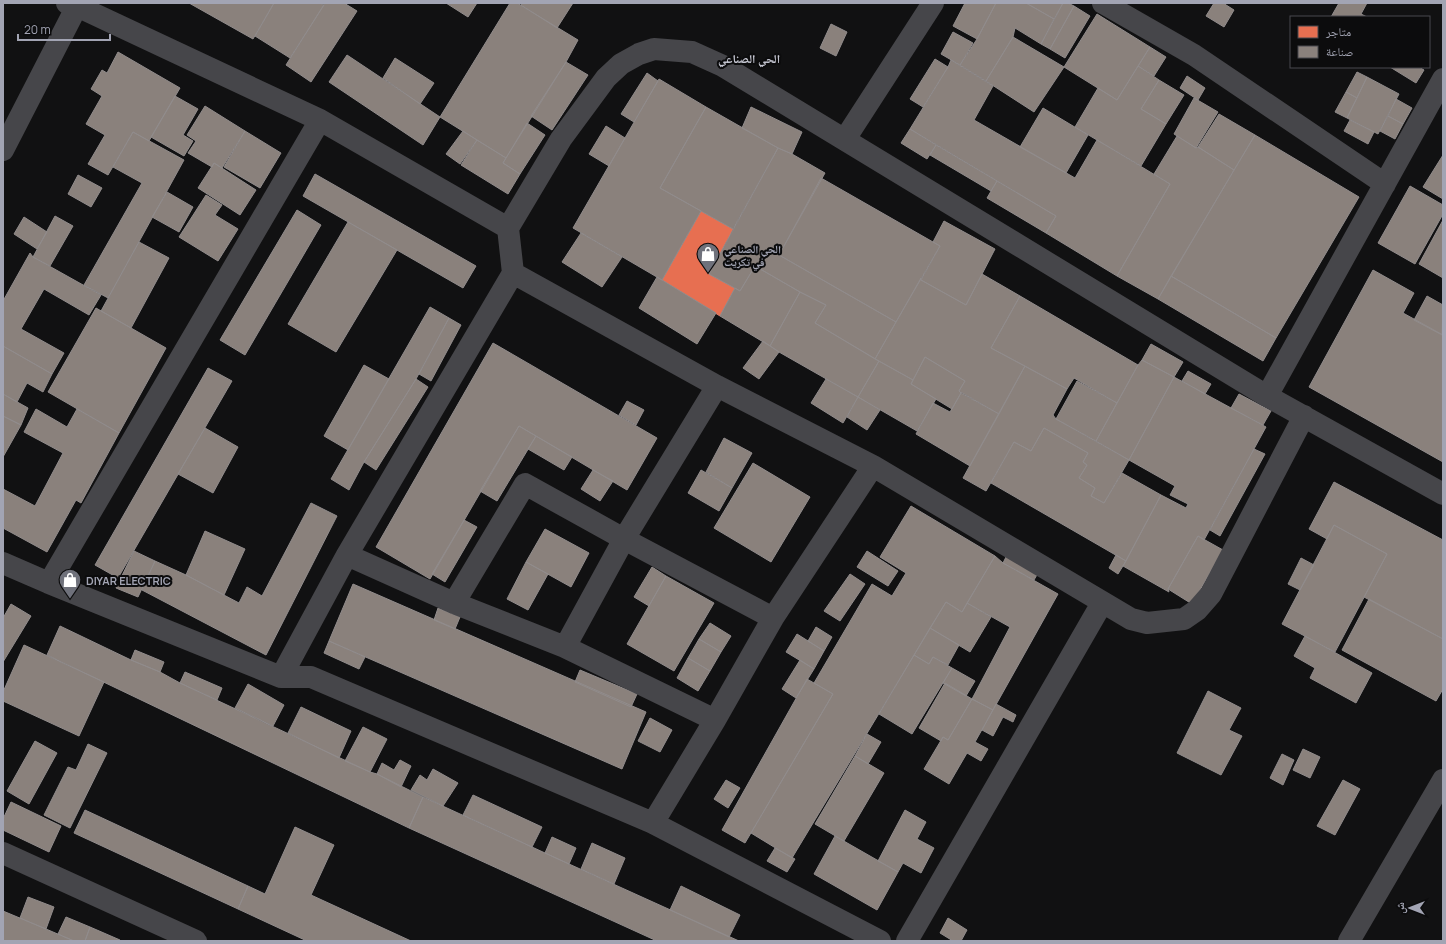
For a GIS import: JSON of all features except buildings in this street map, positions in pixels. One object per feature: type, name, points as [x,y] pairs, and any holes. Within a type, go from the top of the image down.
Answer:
[{"type":"street","points":[[845,139],[933,3]]},
{"type":"street","points":[[1103,3],[1194,55],[1385,184]]},
{"type":"street","points":[[3,150],[72,5],[320,120],[508,228]]},
{"type":"street","points":[[281,677],[347,555],[513,273],[508,228],[561,139],[606,78],[621,64],[639,54],[654,50],[692,52],[723,66],[1267,396],[1443,494]]},
{"type":"street","points":[[1267,396],[1443,79]]},
{"type":"street","points":[[49,583],[320,120]]},
{"type":"street","points":[[513,273],[717,386],[872,466],[1131,619],[1147,623],[1184,619],[1197,610],[1211,594],[1304,416]]},
{"type":"street","points":[[566,647],[624,539],[717,386]]},
{"type":"street","points":[[653,823],[715,720],[772,618],[872,466]]},
{"type":"street","points":[[454,602],[525,484],[772,618]]},
{"type":"street","points":[[347,555],[454,602],[566,647],[715,720]]},
{"type":"street","points":[[3,563],[281,677],[311,677],[653,823],[880,941]]},
{"type":"street","points":[[907,941],[1102,602]]},
{"type":"street","points":[[1349,941],[1443,780]]},
{"type":"street","points":[[3,853],[196,941]]},
{"type":"place","name":"الحي الصناعي في تكريت","points":[[708,274]]},
{"type":"place","name":"DIYAR ELECTRIC","points":[[70,600]]},
{"type":"district","name":"الحي الصناعي","points":[[749,58]]}]
